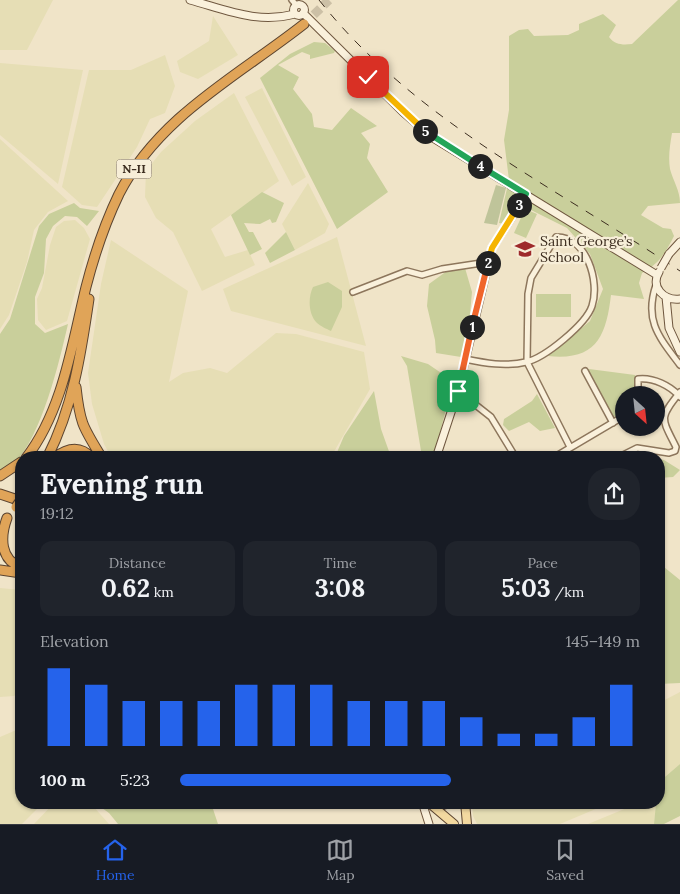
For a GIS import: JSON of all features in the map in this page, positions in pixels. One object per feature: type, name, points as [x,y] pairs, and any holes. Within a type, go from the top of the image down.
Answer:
[{"type":"highway","name":"N-II","points":[[50,451],[65,416],[76,380],[94,264],[109,217],[120,193],[140,161],[160,137],[206,95],[304,24]]},
{"type":"highway","points":[[30,451],[41,434],[58,393],[94,264]]},
{"type":"highway","points":[[76,380],[79,417],[98,451]]},
{"type":"highway","points":[[67,451],[73,448],[85,451]]},
{"type":"highway","points":[[0,476],[15,466]]},
{"type":"highway","points":[[0,495],[15,500]]},
{"type":"highway","points":[[0,526],[15,508]]},
{"type":"highway","points":[[7,518],[2,532],[2,549],[7,560],[15,564]]},
{"type":"highway","points":[[0,570],[15,572]]},
{"type":"main road","points":[[0,490],[15,499]]},
{"type":"main road","points":[[436,809],[454,824]]},
{"type":"main road","points":[[466,809],[467,824]]},
{"type":"street","points":[[190,0],[253,17],[274,18],[303,13]]},
{"type":"street","points":[[295,14],[293,9],[294,3],[303,6],[303,13],[403,112],[433,138],[657,275]]},
{"type":"street","points":[[438,451],[458,391],[492,248],[526,194]]},
{"type":"street","points":[[465,359],[490,364],[527,362],[567,337],[586,318],[592,305],[592,266],[585,254],[576,246],[562,237],[556,237],[531,278],[528,294],[527,362],[570,447]]},
{"type":"street","points":[[680,242],[669,254],[657,275],[651,301],[652,319],[666,346],[680,365]]},
{"type":"street","points":[[352,292],[407,272],[422,275],[442,269],[488,262]]},
{"type":"street","points":[[656,285],[666,297],[668,320],[680,352]]},
{"type":"street","points":[[666,297],[678,299]]},
{"type":"street","points":[[668,320],[670,306],[678,299]]},
{"type":"street","points":[[564,451],[613,423],[585,371]]},
{"type":"street","points":[[638,386],[638,379],[642,378],[662,382],[679,394],[665,412],[663,420],[676,447],[674,451],[665,452]]},
{"type":"street","points":[[458,391],[492,417],[512,451]]},
{"type":"street","points":[[631,451],[637,448],[656,451]]},
{"type":"street","points":[[424,809],[428,821]]},
{"type":"shaded area","points":[[0,0],[53,0],[27,50],[0,50]]},
{"type":"shaded area","points":[[213,16],[238,55],[198,79],[180,72],[177,61],[209,41]]},
{"type":"shaded area","points":[[165,55],[175,86],[165,113],[150,119],[137,147],[97,207],[82,205],[62,187],[89,70],[131,70]]},
{"type":"shaded area","points":[[0,63],[83,70],[58,184],[0,135]]},
{"type":"shaded area","points":[[262,88],[306,177],[292,186],[245,97]]},
{"type":"shaded area","points":[[234,93],[279,181],[211,229],[225,257],[248,250],[255,265],[202,291],[173,232],[156,218],[145,197],[146,171],[161,152],[195,121]]},
{"type":"shaded area","points":[[0,139],[68,201],[48,212],[34,230],[27,262],[9,315],[0,329]]},
{"type":"shaded area","points":[[308,183],[329,224],[325,233],[295,250],[282,224]]},
{"type":"shaded area","points":[[75,220],[84,228],[90,239],[67,321],[46,330],[38,320],[37,299],[42,288],[50,245],[56,227],[64,221]]},
{"type":"shaded area","points":[[337,237],[366,346],[231,311],[223,289]]},
{"type":"shaded area","points":[[111,240],[188,291],[169,382],[183,373],[210,368],[227,373],[276,333],[296,334],[364,352],[370,389],[334,451],[108,451],[92,404],[88,373],[101,284]]},
{"type":"shaded area","points":[[0,588],[15,589],[15,695],[0,697]]},
{"type":"shaded area","points":[[680,692],[680,764],[665,777],[665,700]]},
{"type":"shaded area","points":[[15,731],[15,809],[37,809],[22,824],[0,824],[0,737]]},
{"type":"shaded area","points":[[48,809],[96,809],[109,824],[34,824]]},
{"type":"shaded area","points":[[472,809],[596,809],[560,824],[477,824],[473,816]]},
{"type":"shaded area","points":[[624,809],[655,809],[654,824],[588,824]]},
{"type":"green space","points":[[680,0],[680,133],[672,133],[669,160],[680,203],[648,206],[641,215],[663,228],[671,229],[674,236],[661,257],[653,266],[642,273],[639,283],[644,299],[611,295],[606,323],[596,343],[588,350],[577,354],[564,357],[548,356],[590,321],[603,289],[590,254],[567,228],[517,203],[505,224],[499,223],[509,180],[504,140],[509,110],[509,36],[519,30],[528,29],[534,36],[568,35],[579,30],[579,24],[603,14],[616,25],[609,37],[611,40],[619,44],[632,44]]},
{"type":"green space","points":[[314,42],[325,43],[335,51],[334,53],[310,59],[310,55],[302,52],[278,65],[299,77],[293,89],[312,114],[314,127],[332,130],[351,108],[377,126],[361,133],[370,144],[367,158],[388,192],[337,229],[260,78],[290,54]]},
{"type":"green space","points":[[496,185],[506,188],[497,225],[484,223]]},
{"type":"green space","points":[[262,192],[284,203],[276,222],[272,223],[270,219],[260,224],[244,223],[249,232],[253,232],[262,249],[250,255],[231,215]]},
{"type":"green space","points":[[74,203],[80,208],[99,211],[87,226],[77,217],[65,216],[53,226],[46,239],[44,273],[35,297],[35,324],[45,333],[68,324],[48,398],[33,435],[24,451],[15,451],[15,462],[12,465],[0,472],[0,334],[10,319],[39,226],[49,214]]},
{"type":"green space","points":[[525,209],[537,214],[526,238],[514,233]]},
{"type":"green space","points":[[286,232],[295,250],[270,263],[265,253]]},
{"type":"green space","points":[[451,268],[465,268],[472,292],[470,314],[461,357],[436,353],[427,306],[429,284]]},
{"type":"green space","points":[[328,282],[342,291],[342,307],[331,331],[317,323],[312,315],[310,305],[313,287]]},
{"type":"green space","points":[[536,294],[571,294],[571,317],[536,317]]},
{"type":"green space","points":[[401,356],[428,364],[453,381],[436,451],[421,451],[407,366]]},
{"type":"green space","points":[[588,370],[635,375],[635,386],[615,386],[615,416],[613,417]]},
{"type":"green space","points":[[374,391],[381,429],[389,451],[338,451],[344,436]]},
{"type":"green space","points":[[537,394],[555,428],[540,431],[529,422],[509,431],[503,425],[504,419],[532,401]]},
{"type":"green space","points":[[665,461],[680,470],[673,477],[665,478]]},
{"type":"green space","points":[[665,568],[680,580],[680,683],[665,684]]},
{"type":"green space","points":[[680,764],[680,816],[664,824],[654,824],[655,809],[665,809],[665,777]]},
{"type":"green space","points":[[103,809],[213,809],[218,824],[118,824]]},
{"type":"tunnel","points":[[304,24],[329,0]]},
{"type":"railway","points":[[319,0],[357,43],[398,81],[442,116],[488,149],[680,271]]},
{"type":"place","name":"Saint George’s School","points":[[525,249]]},
{"type":"route","points":[[368,77],[403,112],[433,138],[526,194],[492,248],[458,391]]}]
